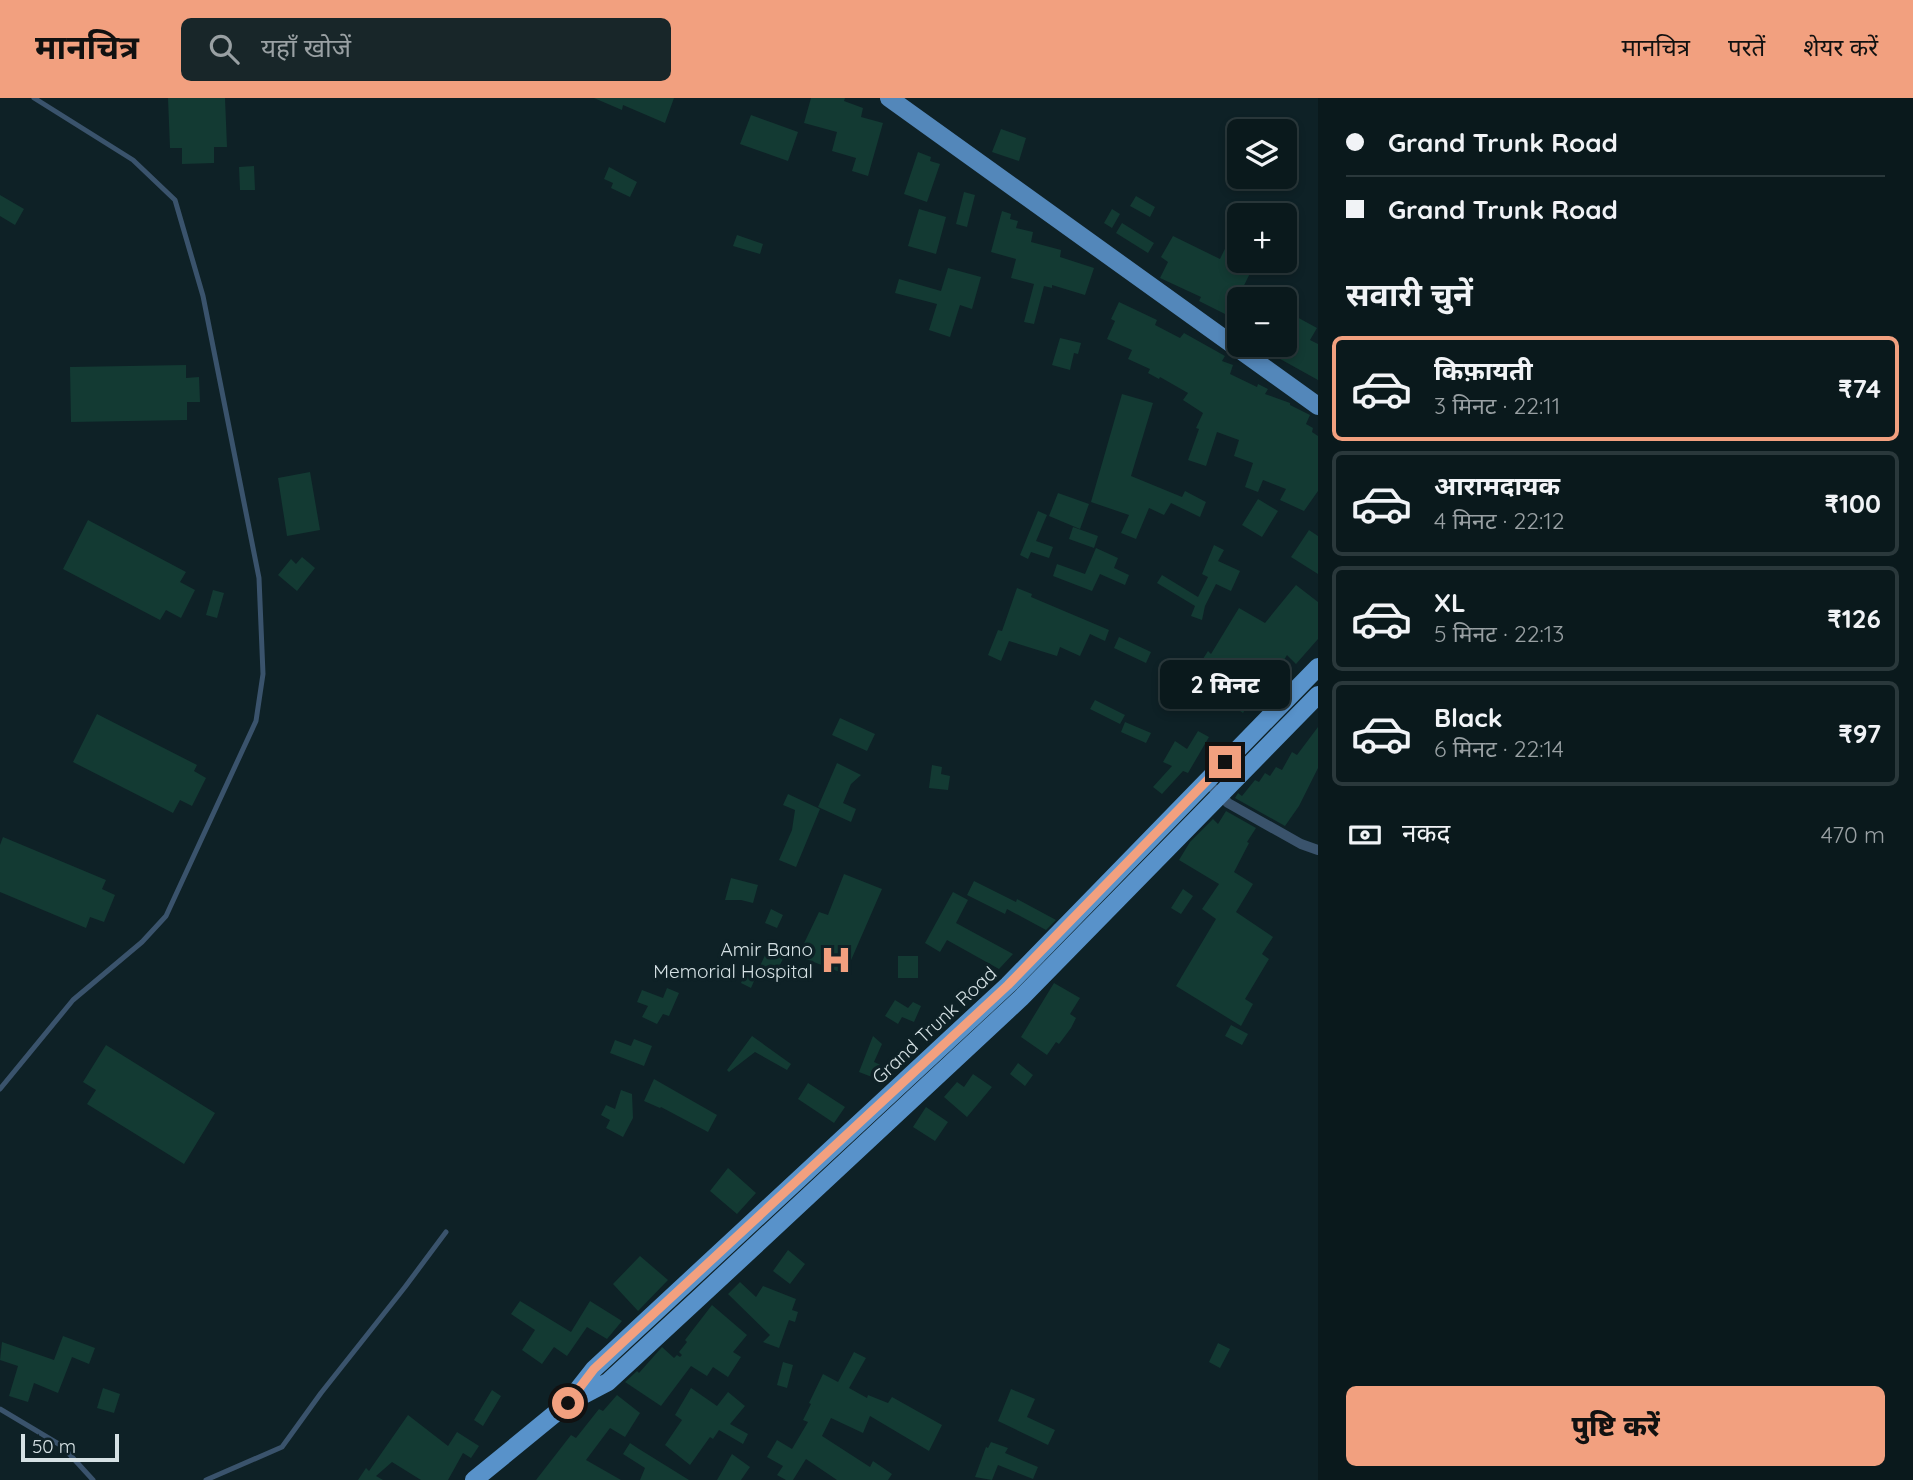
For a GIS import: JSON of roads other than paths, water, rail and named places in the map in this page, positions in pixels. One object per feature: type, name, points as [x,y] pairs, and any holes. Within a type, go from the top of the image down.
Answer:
[{"type":"highway","name":"Grand Trunk Road","points":[[568,1403],[594,1369],[1008,985],[1318,667]]},
{"type":"highway","name":"Grand Trunk Road","points":[[474,1480],[568,1403],[608,1382],[987,1030],[1318,695]]},
{"type":"highway","points":[[973,1017],[987,1030]]},
{"type":"highway","points":[[652,1316],[664,1330]]},
{"type":"main road","points":[[889,98],[1318,406]]},
{"type":"street","points":[[1207,782],[1228,803],[1301,844],[1318,850]]},
{"type":"lane","points":[[0,1089],[73,1000],[142,942],[166,916],[256,721],[263,674],[259,578],[203,296],[175,200],[134,160],[33,98]]},
{"type":"lane","points":[[206,1480],[282,1447],[446,1232]]},
{"type":"lane","points":[[0,1409],[62,1446],[93,1480]]},
{"type":"place","name":"Amir Bano Memorial Hospital","points":[[836,960]]}]
